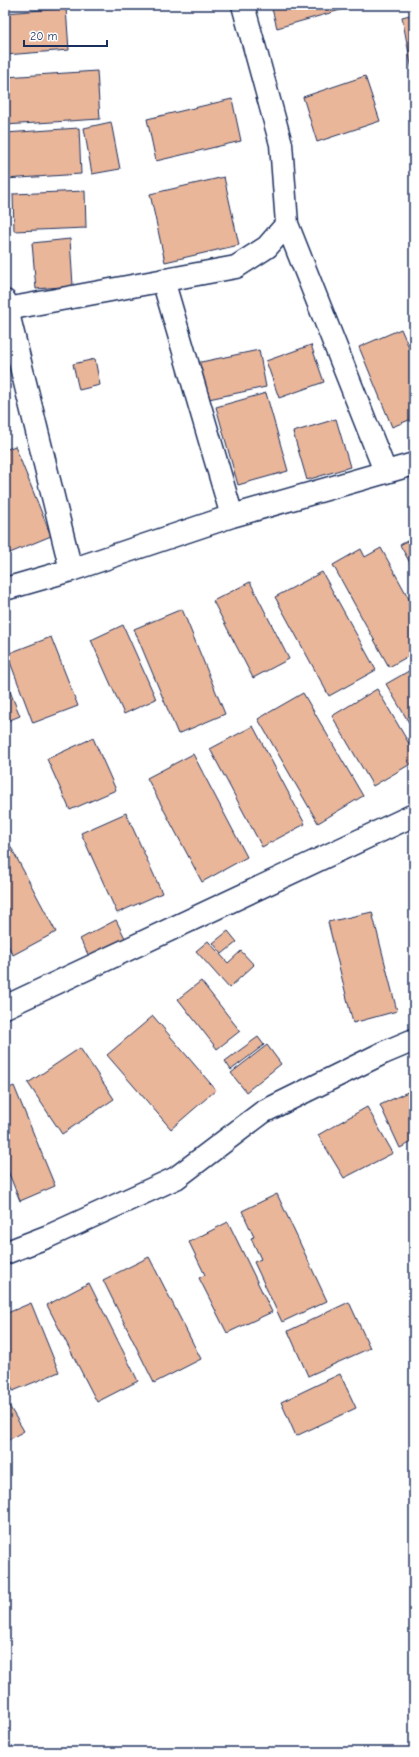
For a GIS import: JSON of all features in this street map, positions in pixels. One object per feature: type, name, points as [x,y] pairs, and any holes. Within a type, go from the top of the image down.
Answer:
[{"type":"street","points":[[243,5],[281,144],[287,224],[385,471]]},
{"type":"street","points":[[71,570],[6,305],[236,267],[267,247],[287,224]]},
{"type":"street","points":[[163,280],[232,516]]},
{"type":"street","points":[[5,589],[71,570],[232,516],[385,471],[414,464]]},
{"type":"street","points":[[5,1007],[414,815]]},
{"type":"street","points":[[5,1253],[48,1236],[176,1178],[263,1112],[383,1053],[414,1040]]},
{"type":"building","points":[[271,5],[358,5],[277,28]]},
{"type":"building","points":[[66,8],[69,50],[5,55],[5,13]]},
{"type":"building","points":[[414,14],[414,80],[402,17]]},
{"type":"building","points":[[97,71],[100,119],[5,125],[5,77]]},
{"type":"building","points":[[365,76],[380,121],[317,142],[303,97]]},
{"type":"building","points":[[232,99],[241,141],[156,161],[147,119]]},
{"type":"building","points":[[111,122],[120,169],[92,174],[84,128]]},
{"type":"building","points":[[79,128],[81,174],[5,179],[5,133]]},
{"type":"building","points":[[224,177],[239,245],[165,262],[150,194]]},
{"type":"building","points":[[85,191],[86,228],[14,231],[13,194]]},
{"type":"building","points":[[70,239],[73,286],[36,289],[32,243]]},
{"type":"building","points":[[401,329],[414,359],[414,418],[392,427],[359,347]]},
{"type":"building","points":[[311,345],[324,382],[279,398],[266,361]]},
{"type":"building","points":[[259,350],[266,387],[204,400],[196,363]]},
{"type":"building","points":[[95,359],[100,385],[79,390],[73,364]]},
{"type":"building","points":[[266,393],[288,471],[238,485],[216,407]]},
{"type":"building","points":[[336,419],[350,467],[307,480],[293,432]]},
{"type":"building","points":[[15,446],[51,536],[5,555],[5,450]]},
{"type":"building","points":[[414,537],[414,570],[400,545]]},
{"type":"building","points":[[381,548],[414,608],[414,653],[389,667],[333,565],[361,549],[365,557]]},
{"type":"building","points":[[322,572],[376,670],[329,696],[275,597]]},
{"type":"building","points":[[250,582],[289,659],[253,678],[213,601]]},
{"type":"building","points":[[182,609],[225,714],[178,734],[134,629]]},
{"type":"building","points":[[123,625],[156,699],[124,714],[91,640]]},
{"type":"building","points":[[51,637],[78,706],[33,723],[7,654]]},
{"type":"building","points":[[414,668],[414,731],[386,684]]},
{"type":"building","points":[[5,679],[20,716],[5,722]]},
{"type":"building","points":[[377,689],[414,752],[414,762],[373,786],[332,716]]},
{"type":"building","points":[[303,693],[363,796],[318,823],[258,719]]},
{"type":"building","points":[[253,726],[305,824],[262,847],[210,749]]},
{"type":"building","points":[[93,738],[116,790],[70,810],[47,759]]},
{"type":"building","points":[[193,754],[247,857],[202,882],[147,778]]},
{"type":"building","points":[[126,813],[162,893],[117,913],[81,833]]},
{"type":"building","points":[[5,836],[56,932],[13,955],[5,940]]},
{"type":"building","points":[[372,912],[397,1011],[353,1023],[328,922]]},
{"type":"building","points":[[116,920],[127,942],[91,960],[80,939]]},
{"type":"building","points":[[228,931],[237,942],[222,954],[213,943]]},
{"type":"building","points":[[208,941],[228,963],[241,951],[254,965],[229,988],[196,951]]},
{"type":"building","points":[[201,981],[240,1031],[217,1049],[178,999]]},
{"type":"building","points":[[153,1016],[216,1090],[171,1129],[107,1055]]},
{"type":"building","points":[[258,1037],[264,1045],[231,1070],[225,1061]]},
{"type":"building","points":[[267,1045],[281,1064],[246,1092],[231,1073]]},
{"type":"building","points":[[80,1048],[114,1099],[62,1134],[28,1083]]},
{"type":"building","points":[[14,1086],[55,1186],[20,1201],[5,1164],[5,1090]]},
{"type":"building","points":[[414,1089],[414,1141],[400,1148],[380,1105]]},
{"type":"building","points":[[367,1107],[393,1153],[344,1178],[318,1135]]},
{"type":"building","points":[[277,1194],[327,1301],[282,1322],[254,1262],[261,1259],[251,1238],[254,1237],[242,1211]]},
{"type":"building","points":[[228,1222],[272,1312],[227,1333],[199,1278],[205,1275],[189,1242]]},
{"type":"building","points":[[149,1257],[201,1359],[154,1383],[103,1280]]},
{"type":"building","points":[[89,1283],[138,1381],[97,1402],[47,1305]]},
{"type":"building","points":[[349,1302],[370,1348],[308,1376],[288,1331]]},
{"type":"building","points":[[31,1303],[59,1372],[13,1391],[5,1371],[5,1314]]},
{"type":"building","points":[[340,1374],[356,1408],[296,1436],[281,1402]]},
{"type":"building","points":[[5,1399],[24,1431],[5,1442]]}]
